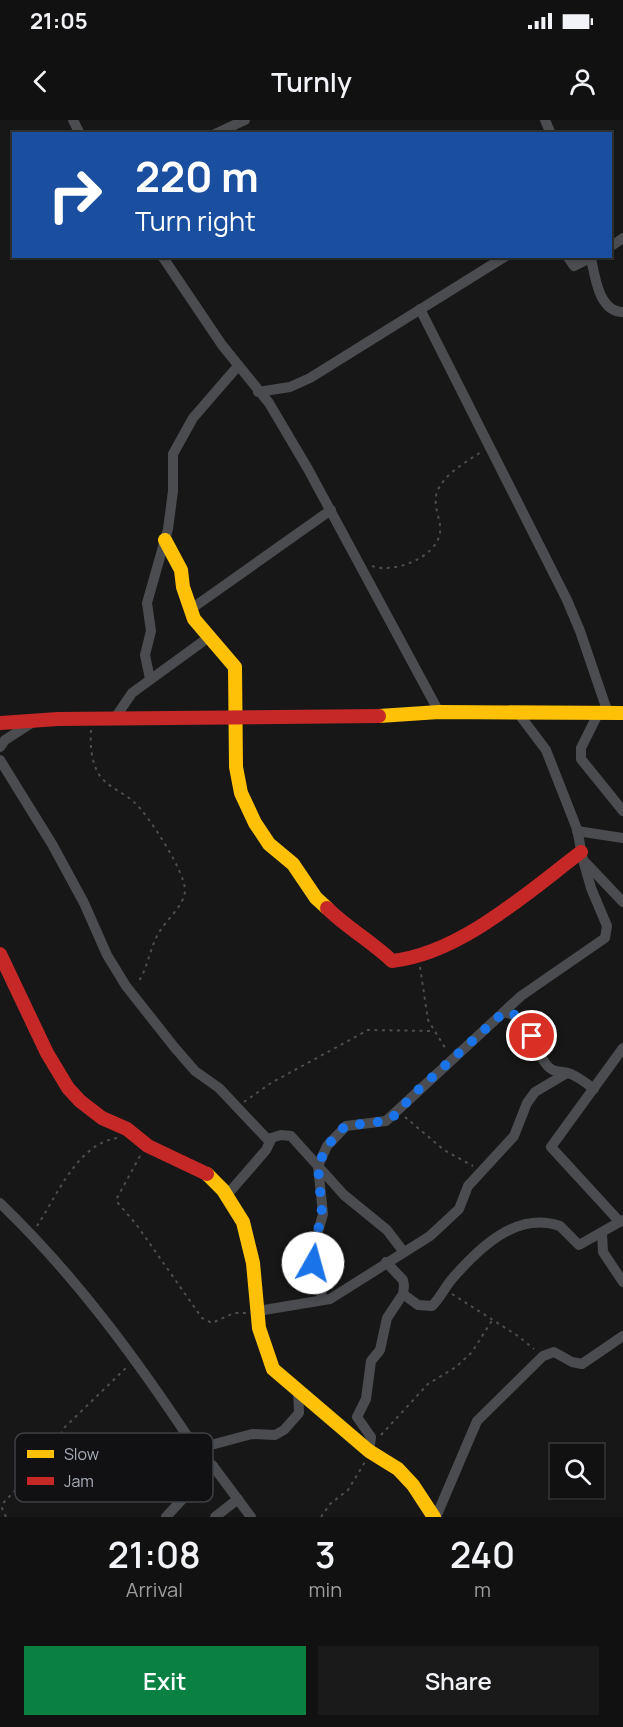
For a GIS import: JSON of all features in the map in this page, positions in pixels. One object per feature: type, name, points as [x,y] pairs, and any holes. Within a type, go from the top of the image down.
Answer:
[{"type":"street","points":[[216,120],[218,132],[245,120]]},
{"type":"street","points":[[163,258],[238,366],[269,403],[331,510],[439,712]]},
{"type":"street","points":[[258,392],[290,387],[310,378],[503,258]]},
{"type":"street","points":[[568,258],[574,266],[591,258]]},
{"type":"street","points":[[593,258],[594,276],[608,307],[612,311],[623,312]]},
{"type":"street","points":[[420,309],[567,600],[580,632],[603,713],[581,748],[581,759],[623,811]]},
{"type":"street","points":[[150,679],[145,655],[151,631],[147,603],[156,562],[165,540],[173,491],[173,454],[193,418],[238,366]]},
{"type":"street","points":[[191,609],[331,510]]},
{"type":"street","points":[[165,540],[182,570],[183,587],[194,619],[235,667],[234,753],[239,785],[264,839],[293,864],[316,898],[349,928],[371,941],[393,961],[417,956],[448,945],[582,856]]},
{"type":"street","points":[[115,718],[124,701],[150,679],[209,637]]},
{"type":"street","points":[[0,723],[91,718],[233,719],[363,717],[439,712],[623,712]]},
{"type":"street","points":[[323,1300],[313,1263],[314,1246],[322,1214],[318,1166],[327,1146],[345,1126],[386,1121],[521,996],[607,934],[607,926],[591,888],[578,831],[546,750],[518,713]]},
{"type":"street","points":[[0,747],[14,734],[37,720]]},
{"type":"street","points":[[0,760],[52,844],[107,955],[131,992],[195,1071],[219,1088],[268,1139],[269,1146],[227,1195]]},
{"type":"street","points":[[578,831],[623,838]]},
{"type":"street","points":[[582,856],[623,902]]},
{"type":"street","points":[[0,954],[64,1083],[96,1114],[139,1139],[201,1167],[227,1195],[245,1222],[250,1236],[258,1311],[270,1364],[277,1373],[405,1476],[435,1517]]},
{"type":"street","points":[[504,1012],[519,1018],[532,1036],[541,1058],[550,1069],[567,1072],[580,1078],[594,1089]]},
{"type":"street","points":[[403,1294],[418,1305],[428,1307],[435,1303],[445,1288],[485,1246],[520,1223],[560,1226],[578,1245],[621,1221],[551,1149],[623,1048]]},
{"type":"street","points":[[258,1311],[323,1300],[340,1293],[430,1236],[459,1209],[468,1186],[514,1136],[527,1103],[535,1092],[567,1072]]},
{"type":"street","points":[[268,1139],[281,1135],[291,1136],[360,1211],[387,1230],[403,1251]]},
{"type":"street","points":[[0,1203],[32,1234],[57,1265],[92,1301],[185,1433]]},
{"type":"street","points":[[602,1233],[603,1252],[623,1282]]},
{"type":"street","points":[[370,1449],[371,1437],[357,1417],[366,1399],[371,1361],[381,1348],[391,1309],[403,1294],[403,1280],[386,1262]]},
{"type":"street","points":[[435,1517],[477,1421],[543,1356],[554,1352],[572,1362],[582,1364],[623,1336]]},
{"type":"street","points":[[213,1444],[252,1434],[271,1436],[284,1430],[299,1413],[298,1389]]},
{"type":"street","points":[[213,1466],[250,1517]]},
{"type":"street","points":[[215,1517],[238,1499]]},
{"type":"street","points":[[166,1517],[180,1502]]},
{"type":"path","points":[[358,561],[385,570],[406,565],[426,552],[440,536],[435,500],[437,491],[458,468],[488,447]]},
{"type":"path","points":[[91,718],[90,742],[97,771],[144,814],[172,858],[184,887],[182,899],[158,934],[146,971],[131,992]]},
{"type":"path","points":[[417,956],[424,980],[428,1020],[433,1031],[454,1059]]},
{"type":"path","points":[[238,1107],[271,1083],[368,1030],[433,1031]]},
{"type":"path","points":[[399,1111],[444,1150],[484,1170]]},
{"type":"path","points":[[32,1234],[77,1163],[92,1148],[100,1142],[139,1139],[138,1163],[117,1198],[117,1202],[136,1224],[206,1321],[212,1323],[234,1313],[258,1311]]},
{"type":"path","points":[[445,1288],[493,1319],[543,1356]]},
{"type":"path","points":[[321,1517],[330,1504],[348,1490],[370,1449],[429,1384],[456,1367],[472,1352],[493,1319]]},
{"type":"path","points":[[62,1433],[65,1427],[134,1360]]},
{"type":"path","points":[[6,1517],[2,1508],[4,1502],[15,1491]]},
{"type":"traffic: slow","points":[[165,540],[181,570],[183,587],[194,619],[235,667],[236,767],[241,793],[255,823],[269,844],[293,864],[316,898],[327,908]]},
{"type":"traffic: slow","points":[[379,716],[439,712],[623,713]]},
{"type":"traffic: slow","points":[[207,1174],[223,1190],[243,1222],[253,1263],[259,1328],[273,1369],[369,1451],[398,1469],[413,1485],[434,1517]]},
{"type":"traffic: jam","points":[[0,723],[58,719],[379,716]]},
{"type":"traffic: jam","points":[[327,908],[392,961],[417,956],[443,947],[492,919],[581,852]]},
{"type":"traffic: jam","points":[[0,954],[47,1053],[68,1088],[80,1101],[102,1118],[127,1129],[148,1146],[207,1174]]},
{"type":"route","points":[[313,1263],[314,1246],[322,1214],[318,1166],[327,1146],[340,1131],[352,1124],[378,1123],[392,1118],[416,1092],[504,1012],[512,1013],[519,1018],[532,1036]]}]
